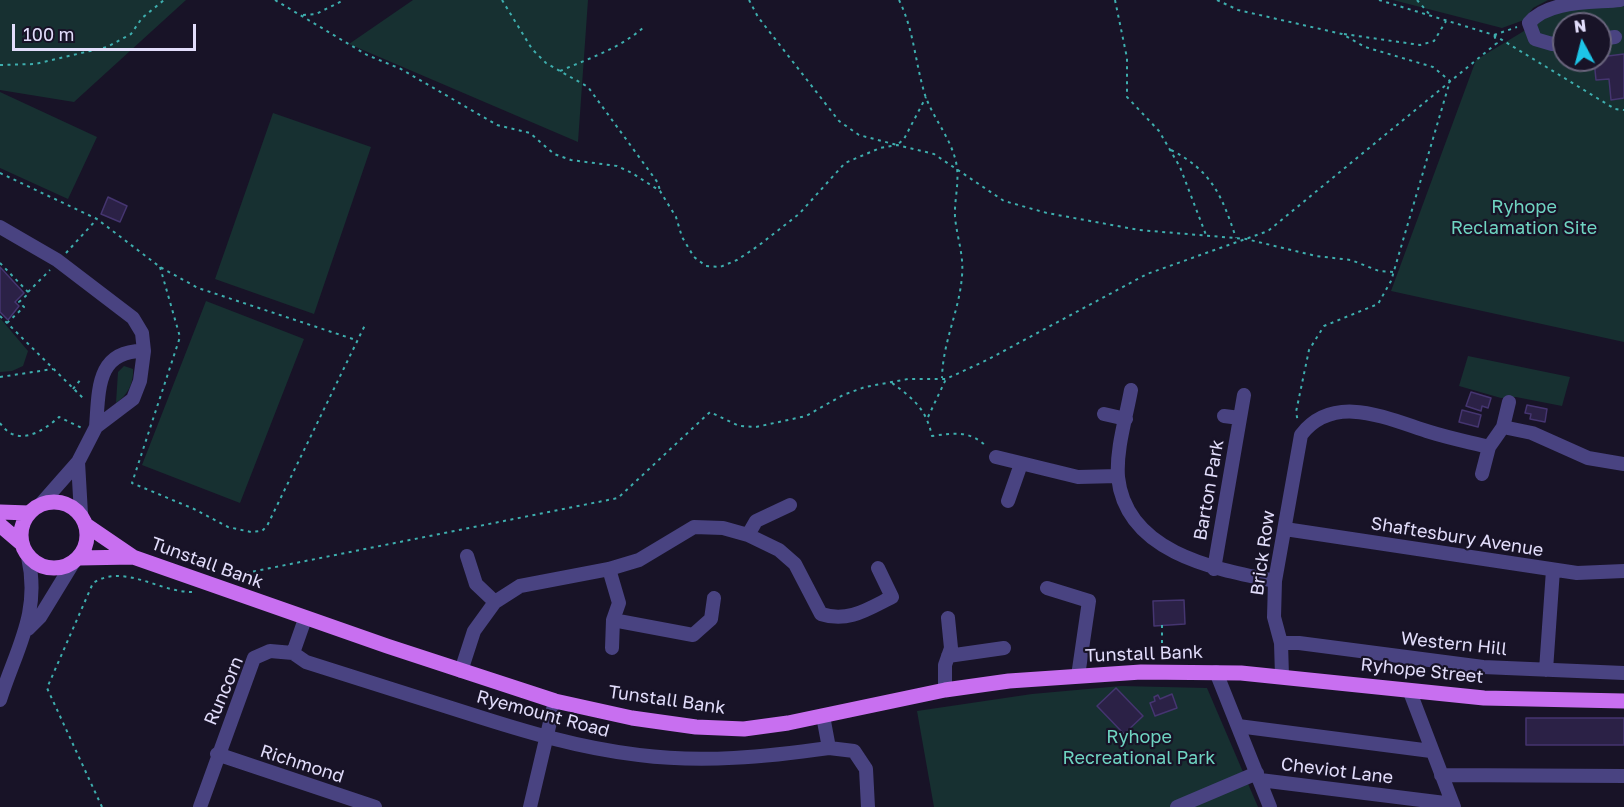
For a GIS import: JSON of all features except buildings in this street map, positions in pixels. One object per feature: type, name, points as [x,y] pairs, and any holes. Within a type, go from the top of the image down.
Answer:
[{"type":"main road","points":[[0,512],[35,508],[53,501],[70,506],[83,520],[88,535],[85,549],[76,561],[58,569],[43,567],[0,525]]},
{"type":"main road","points":[[24,550],[22,523],[35,508]]},
{"type":"main road","name":"Tunstall Bank","points":[[83,520],[134,557],[202,587],[555,701],[632,718],[696,728],[744,729],[824,716],[945,690],[1009,681],[1163,672],[1216,672]]},
{"type":"main road","name":"Tunstall Bank","points":[[76,561],[134,557]]},
{"type":"main road","name":"Ryhope Street","points":[[1216,672],[1282,676],[1410,692],[1484,698],[1624,701]]},
{"type":"street","points":[[1552,44],[1535,39],[1529,23],[1534,17],[1561,4],[1620,0]]},
{"type":"street","points":[[0,227],[57,261],[133,318],[142,333],[144,351],[140,381],[132,399],[92,424]]},
{"type":"street","points":[[35,508],[78,462],[92,424],[102,373],[117,356],[129,350],[144,351]]},
{"type":"street","name":"Barton Park","points":[[1131,390],[1118,476],[1127,506],[1139,524],[1159,544],[1214,569],[1275,581]]},
{"type":"street","name":"Barton Park","points":[[1214,569],[1244,395]]},
{"type":"street","points":[[1482,474],[1489,447],[1503,427],[1509,402]]},
{"type":"street","points":[[1301,435],[1309,424],[1323,417],[1346,411],[1368,411],[1489,447]]},
{"type":"street","points":[[1104,414],[1126,418]]},
{"type":"street","name":"Barton Park","points":[[1224,416],[1240,418]]},
{"type":"street","points":[[1503,427],[1532,434],[1588,458],[1624,464]]},
{"type":"street","name":"Brick Row","points":[[1282,676],[1281,643],[1274,617],[1275,581],[1301,435]]},
{"type":"street","points":[[996,457],[1078,477],[1118,476]]},
{"type":"street","points":[[78,462],[83,520]]},
{"type":"street","points":[[1008,501],[1021,464]]},
{"type":"street","points":[[748,535],[756,521],[790,505]]},
{"type":"street","points":[[461,671],[474,631],[495,602],[520,586],[609,569],[639,560],[694,527],[723,528],[748,535],[779,550],[795,564],[821,614],[836,619],[851,617],[892,597],[878,568]]},
{"type":"street","name":"Shaftesbury Avenue","points":[[1285,529],[1577,573],[1624,571]]},
{"type":"street","points":[[0,700],[26,631],[33,590],[24,550]]},
{"type":"street","points":[[467,556],[476,585],[495,602]]},
{"type":"street","points":[[26,631],[40,617],[76,561]]},
{"type":"street","points":[[609,569],[619,603],[613,620],[612,648]]},
{"type":"street","points":[[1546,670],[1553,570]]},
{"type":"street","points":[[1047,588],[1087,598],[1090,604],[1078,676]]},
{"type":"street","points":[[613,620],[693,635],[711,619],[714,598]]},
{"type":"street","points":[[945,690],[945,665],[951,648],[948,618]]},
{"type":"street","points":[[293,653],[305,619]]},
{"type":"street","name":"Western Hill","points":[[1281,643],[1299,643],[1484,667],[1624,673]]},
{"type":"street","points":[[948,656],[1004,648]]},
{"type":"street","name":"Runcorn","points":[[200,807],[254,658],[270,651],[293,653]]},
{"type":"street","name":"Ryemount Road","points":[[293,653],[306,662],[547,738],[640,756],[700,759],[772,756],[829,748]]},
{"type":"street","name":"Cheviot Lane","points":[[1216,672],[1259,776],[1454,806]]},
{"type":"street","points":[[1410,692],[1454,806]]},
{"type":"street","points":[[530,807],[555,701]]},
{"type":"street","points":[[824,716],[829,748],[854,751],[866,769],[868,807]]},
{"type":"street","points":[[1238,726],[1431,751]]},
{"type":"street","name":"Richmond","points":[[218,754],[375,807]]},
{"type":"street","points":[[1441,775],[1624,776]]},
{"type":"street","points":[[1178,807],[1259,776],[1270,807]]},
{"type":"path","points":[[0,65],[35,63],[107,47],[131,34],[142,18],[164,0]]},
{"type":"path","points":[[275,0],[367,55],[401,69],[497,125],[530,133],[554,154],[618,166],[660,191]]},
{"type":"path","points":[[303,15],[316,14],[344,0]]},
{"type":"path","points":[[502,0],[532,49],[546,63],[588,87],[658,183],[660,191],[676,217],[682,237],[694,257],[706,266],[720,267],[744,256],[799,214],[846,163],[880,148],[897,145],[904,139],[926,98]]},
{"type":"path","points":[[749,0],[758,18],[838,121],[859,135],[934,154],[1004,201],[1047,213],[1139,230],[1246,239],[1316,256],[1351,260],[1379,271],[1394,272]]},
{"type":"path","points":[[899,0],[917,54],[926,98],[947,137],[957,168],[959,188],[955,216],[963,256],[962,278],[955,316],[946,337],[942,378]]},
{"type":"path","points":[[1115,0],[1127,58],[1127,97],[1159,131],[1180,167],[1206,236]]},
{"type":"path","points":[[1217,0],[1238,10],[1342,34],[1420,45],[1434,40],[1447,20]]},
{"type":"path","points":[[1379,0],[1494,35],[1615,109],[1624,110]]},
{"type":"path","points":[[1417,0],[1431,16]]},
{"type":"path","points":[[1494,35],[1529,23]]},
{"type":"path","points":[[560,71],[633,37],[645,26]]},
{"type":"path","points":[[1342,34],[1365,47],[1433,67],[1450,81]]},
{"type":"path","points":[[102,807],[47,688],[93,583],[104,576],[117,575],[178,592],[618,498],[710,412],[739,426],[756,427],[806,416],[854,391],[922,378],[946,379],[987,360],[1147,274],[1268,231],[1497,43],[1494,35]]},
{"type":"path","points":[[1301,435],[1296,412],[1310,350],[1324,326],[1378,304],[1394,272],[1450,81]]},
{"type":"path","points":[[1170,150],[1193,161],[1210,177],[1228,213],[1236,238]]},
{"type":"path","points":[[0,173],[97,219],[160,267],[198,288],[357,340]]},
{"type":"path","points":[[0,263],[29,293],[19,302],[24,307],[7,323]]},
{"type":"path","points":[[160,267],[180,337],[132,483],[194,508],[228,526],[251,532],[262,531],[267,526],[366,323]]},
{"type":"path","points":[[0,316],[91,406]]},
{"type":"path","points":[[0,376],[53,369]]},
{"type":"path","points":[[73,389],[81,379]]},
{"type":"path","points":[[928,417],[946,379]]},
{"type":"path","points":[[892,383],[911,397],[928,417],[932,436],[963,432],[980,440],[996,457]]},
{"type":"path","points":[[0,423],[11,433],[33,435],[41,433],[58,417],[86,430],[92,424]]},
{"type":"path","points":[[1162,625],[1163,672]]},
{"type":"green space","points":[[0,0],[186,0],[74,102],[0,90]]},
{"type":"green space","points":[[413,0],[588,0],[578,142],[349,44]]},
{"type":"green space","points":[[1393,0],[1548,0],[1533,8],[1524,20],[1502,28]]},
{"type":"green space","name":"Ryhope Reclamation Site","points":[[1624,1],[1624,342],[1391,291],[1476,60],[1552,14],[1552,72],[1612,72],[1612,12],[1555,12],[1567,5]]},
{"type":"green space","points":[[0,92],[97,137],[68,199],[0,168]]},
{"type":"green space","points":[[273,113],[371,147],[314,314],[215,279]]},
{"type":"green space","points":[[206,301],[304,339],[240,503],[142,465]]},
{"type":"green space","points":[[0,318],[28,351],[23,366],[12,371],[0,372]]},
{"type":"green space","points":[[1468,356],[1570,377],[1562,406],[1516,397],[1501,398],[1459,386]]},
{"type":"green space","points":[[124,366],[133,369],[131,384],[116,403],[118,372]]},
{"type":"green space","name":"Ryhope Recreational Park","points":[[1121,686],[1207,688],[1258,807],[934,807],[917,711],[1032,694]]}]
